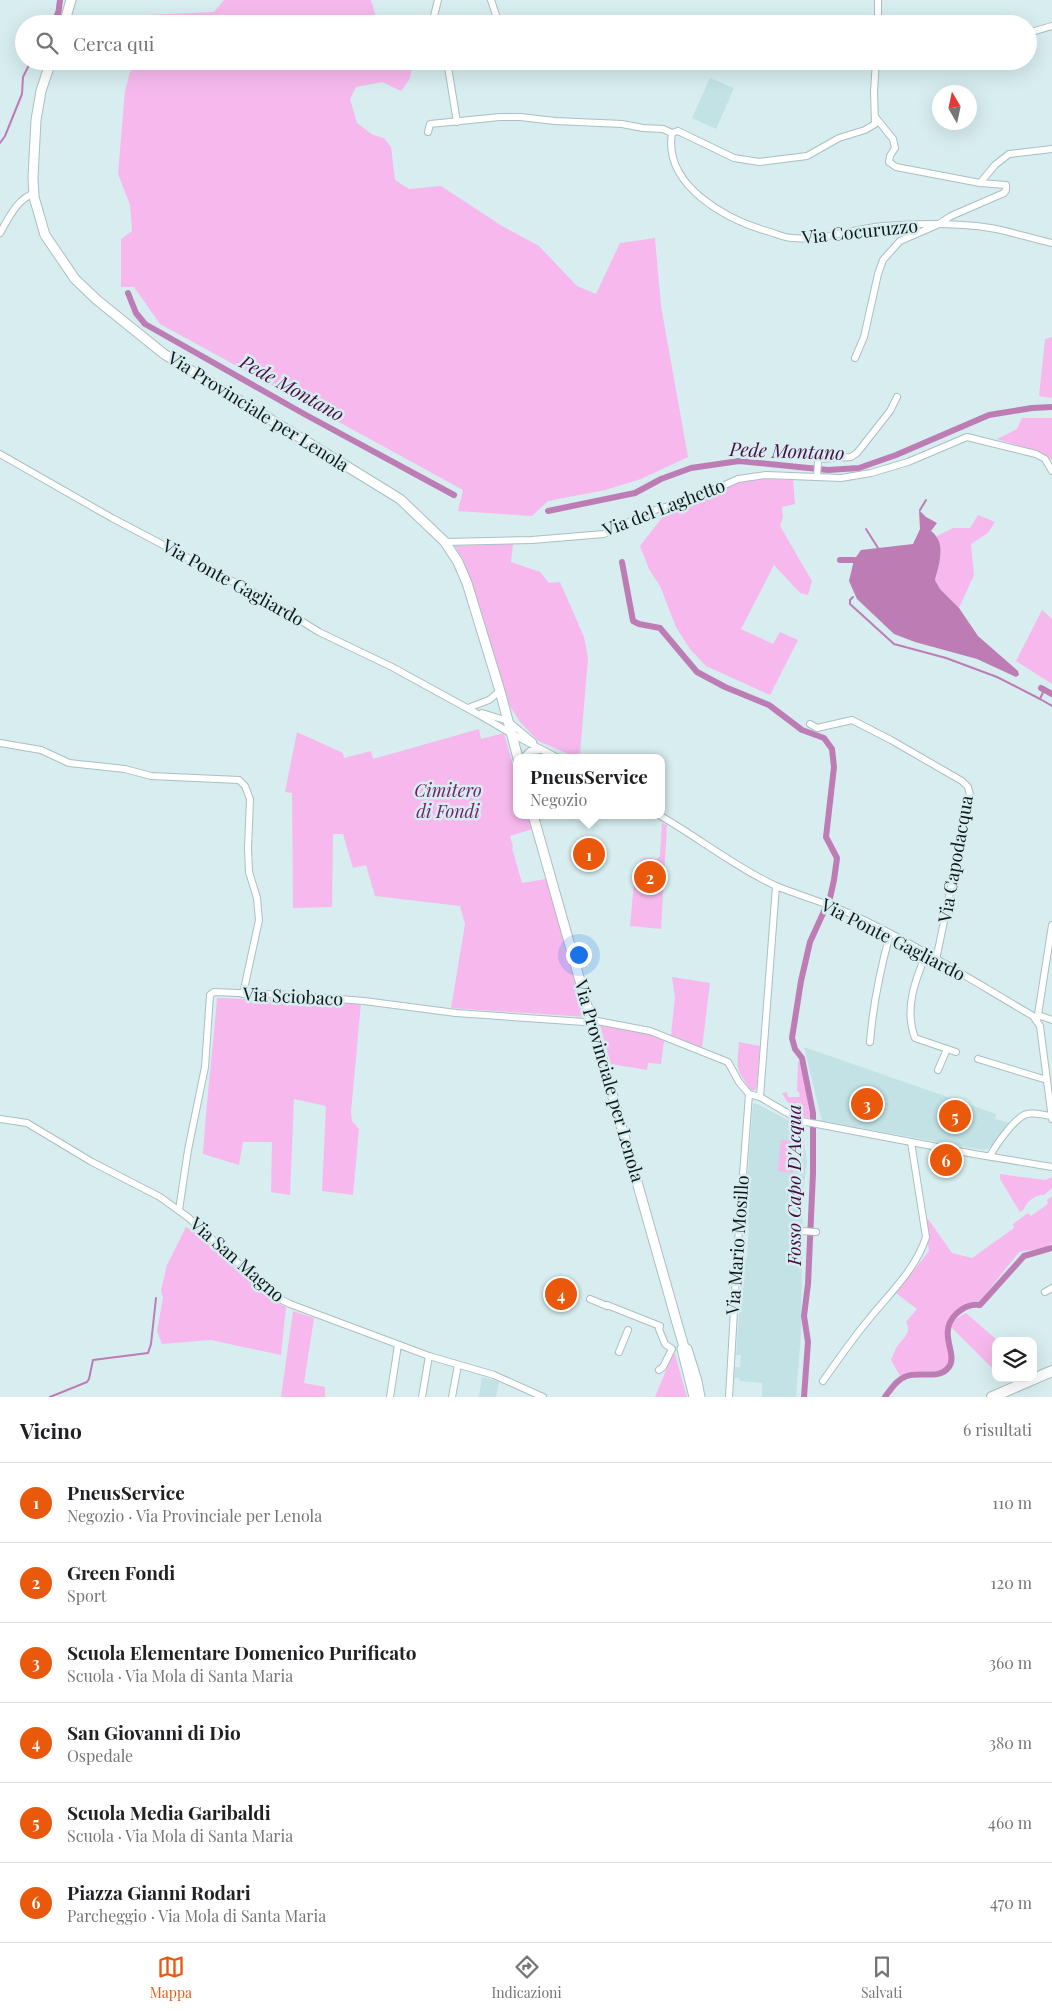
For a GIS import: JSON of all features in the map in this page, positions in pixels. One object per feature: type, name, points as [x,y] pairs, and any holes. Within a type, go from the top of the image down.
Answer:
[{"type":"main road","points":[[67,15],[72,0]]},
{"type":"main road","name":"Via Provinciale per Lenola","points":[[48,70],[41,91],[36,120],[34,194],[45,235],[74,279],[164,354],[400,499],[446,542],[458,562],[467,583],[517,754]]},
{"type":"main road","name":"Via Provinciale per Lenola","points":[[534,819],[684,1347],[693,1368],[700,1397]]},
{"type":"main road","name":"Via Provinciale per Lenola","points":[[684,1347],[682,1349],[684,1360],[694,1397]]},
{"type":"main road","points":[[992,1397],[1010,1393],[1052,1371]]},
{"type":"street","points":[[434,15],[438,0]]},
{"type":"street","points":[[491,0],[496,15]]},
{"type":"street","points":[[878,0],[878,15]]},
{"type":"street","points":[[1037,30],[1052,26]]},
{"type":"street","points":[[448,70],[457,122]]},
{"type":"street","points":[[428,132],[430,124],[520,117],[555,121],[622,124],[642,128],[663,129],[672,133],[682,131],[734,158],[759,162],[807,156],[839,138],[865,130],[876,124],[874,92],[875,70]]},
{"type":"street","points":[[855,358],[864,337],[876,282],[883,260],[900,241],[951,216],[1004,194],[1006,190],[1006,185],[980,183],[896,167],[889,162],[895,148],[893,139],[876,118]]},
{"type":"street","name":"Via Cocuruzzo","points":[[672,133],[670,144],[674,160],[680,174],[692,189],[732,218],[759,229],[792,238],[818,237],[882,226],[936,225],[988,227],[1052,243]]},
{"type":"street","points":[[980,183],[995,165],[1009,154],[1052,149]]},
{"type":"street","points":[[0,233],[23,200],[34,194]]},
{"type":"street","points":[[819,476],[819,459],[851,458],[890,411],[897,397]]},
{"type":"street","name":"Via del Laghetto","points":[[446,542],[532,540],[604,534],[655,510],[698,497],[738,479],[766,475],[841,478],[871,473],[908,462],[967,437],[1036,454],[1045,459],[1052,471]]},
{"type":"street","name":"Via Ponte Gagliardo","points":[[0,454],[112,518],[266,599],[319,632],[392,667],[550,754]]},
{"type":"street","points":[[468,708],[488,700],[500,691]]},
{"type":"street","name":"Via Ponte Gagliardo","points":[[468,708],[508,722],[542,750]]},
{"type":"street","name":"Via Capodacqua","points":[[810,724],[817,728],[852,720],[962,781],[968,787],[970,795],[936,960]]},
{"type":"street","points":[[0,743],[41,750],[69,763],[125,769],[151,776],[239,780],[245,786],[250,798],[248,848],[250,872],[257,898],[259,920],[243,994]]},
{"type":"street","points":[[527,754],[530,751],[542,750]]},
{"type":"street","name":"Via Ponte Gagliardo","points":[[665,818],[740,866],[776,886],[822,902],[890,934],[1033,1016],[1052,1020]]},
{"type":"street","points":[[760,1096],[776,886]]},
{"type":"street","points":[[990,1156],[995,1147],[1022,1116],[1029,1113],[1051,1118],[1038,1018],[1052,925]]},
{"type":"street","points":[[870,1042],[878,977],[890,934]]},
{"type":"street","points":[[926,954],[911,999],[910,1026],[914,1038],[956,1052]]},
{"type":"street","name":"Via Sciobaco","points":[[179,1210],[188,1150],[205,1067],[210,995],[214,992],[364,1001],[482,1015],[584,1022],[592,1020],[650,1031],[728,1062],[739,1082],[750,1094]]},
{"type":"street","points":[[938,1070],[947,1049]]},
{"type":"street","points":[[978,1059],[1047,1080]]},
{"type":"street","points":[[750,1094],[760,1096],[780,1110],[801,1121],[1052,1167]]},
{"type":"street","name":"Via Mario Mosillo","points":[[729,1397],[738,1233],[750,1094]]},
{"type":"street","name":"Via San Magno","points":[[0,1119],[26,1123],[92,1162],[160,1196],[179,1210],[274,1296],[290,1304],[429,1356],[494,1375],[544,1397]]},
{"type":"street","points":[[823,1381],[869,1318],[888,1298],[921,1251],[926,1237],[912,1142]]},
{"type":"street","points":[[802,1231],[816,1232]]},
{"type":"street","points":[[1045,1292],[1052,1288]]},
{"type":"street","points":[[590,1299],[660,1326],[659,1329],[665,1344],[672,1349],[663,1367],[659,1370]]},
{"type":"street","points":[[607,1306],[606,1308],[659,1329]]},
{"type":"street","points":[[619,1352],[628,1330]]},
{"type":"street","points":[[390,1397],[398,1344]]},
{"type":"street","points":[[422,1397],[429,1356]]},
{"type":"street","points":[[452,1397],[458,1365]]},
{"type":"shaded area","points":[[710,78],[734,88],[716,129],[692,118]]},
{"type":"shaded area","points":[[919,510],[926,517],[937,523],[931,531],[939,541],[941,554],[935,580],[940,589],[959,608],[978,636],[1018,671],[1019,675],[1016,677],[977,659],[915,642],[894,634],[857,599],[849,581],[854,560],[861,550],[913,544],[920,529]]},
{"type":"shaded area","points":[[804,1047],[996,1114],[995,1119],[1010,1123],[992,1147],[983,1150],[822,1121]]},
{"type":"shaded area","points":[[753,1104],[757,1104],[801,1127],[807,1161],[803,1193],[801,1333],[796,1397],[762,1397],[762,1383],[740,1381],[739,1378],[734,1378],[735,1367],[740,1367],[741,1355],[736,1355],[743,1259],[747,1258],[749,1225],[744,1225]]},
{"type":"shaded area","points":[[482,1377],[499,1382],[496,1397],[479,1397]]},
{"type":"green space","points":[[224,0],[371,0],[375,15],[145,15],[214,12]]},
{"type":"green space","points":[[131,70],[412,70],[409,80],[401,91],[382,82],[356,87],[350,99],[357,123],[373,135],[384,138],[391,147],[395,180],[409,189],[441,186],[502,226],[539,246],[577,286],[596,294],[620,243],[655,238],[661,306],[688,457],[641,479],[605,490],[548,501],[532,516],[458,511],[463,490],[160,324],[134,287],[121,287],[121,239],[132,231],[130,205],[118,174],[125,91]]},
{"type":"green space","points":[[1052,337],[1052,398],[1039,396],[1045,339]]},
{"type":"green space","points":[[1022,418],[1052,418],[1052,460],[1039,452],[997,439],[1017,429]]},
{"type":"green space","points":[[760,479],[793,480],[795,504],[782,507],[783,517],[780,526],[812,581],[808,595],[800,593],[774,565],[741,629],[773,644],[780,632],[798,640],[770,695],[706,666],[690,649],[676,627],[660,586],[649,569],[640,546],[668,510],[738,483]]},
{"type":"green space","points":[[978,515],[995,522],[988,533],[971,544],[974,575],[959,608],[940,589],[935,580],[941,555],[937,536],[953,528],[970,528]]},
{"type":"green space","points":[[513,544],[511,562],[540,572],[549,583],[560,582],[584,637],[588,658],[580,753],[569,754],[538,741],[520,722],[506,700],[465,564],[455,546]]},
{"type":"green space","points":[[1042,610],[1052,619],[1052,684],[1016,661]]},
{"type":"green space","name":"Cimitero di Fondi","points":[[479,729],[481,739],[504,733],[513,765],[513,819],[529,819],[533,829],[510,836],[522,883],[546,879],[587,1017],[451,1008],[465,924],[460,906],[375,896],[366,865],[353,868],[343,834],[333,834],[332,907],[293,908],[292,793],[285,792],[297,732],[343,753],[344,758],[371,751],[373,759]]},
{"type":"green space","points":[[662,823],[667,825],[661,929],[630,926],[634,882],[640,861],[644,858],[657,859],[660,856]]},
{"type":"green space","points":[[672,977],[710,983],[702,1048],[671,1035],[675,997]]},
{"type":"green space","points":[[217,998],[361,1003],[351,1112],[352,1121],[359,1129],[353,1195],[322,1191],[326,1106],[294,1099],[290,1195],[271,1192],[272,1142],[243,1142],[239,1165],[203,1154]]},
{"type":"green space","points":[[600,1025],[649,1033],[664,1041],[661,1064],[648,1063],[647,1070],[611,1064]]},
{"type":"green space","points":[[739,1042],[760,1046],[756,1089],[752,1091],[738,1068]]},
{"type":"green space","points":[[798,1062],[801,1062],[811,1118],[799,1116],[799,1113],[782,1093],[787,1092],[788,1097],[800,1097],[797,1091]]},
{"type":"green space","points":[[781,1140],[796,1142],[793,1173],[778,1171]]},
{"type":"green space","points":[[1000,1174],[1045,1180],[1052,1177],[1052,1188],[1044,1195],[1032,1199],[1020,1212],[1000,1179]]},
{"type":"green space","points":[[1052,1196],[1052,1243],[1047,1247],[1019,1252],[980,1301],[963,1306],[953,1314],[946,1331],[951,1359],[944,1368],[936,1371],[914,1372],[900,1376],[891,1360],[896,1348],[906,1336],[908,1326],[906,1322],[917,1309],[896,1293],[929,1251],[924,1221],[928,1219],[952,1253],[972,1258],[1014,1228],[1013,1224],[1028,1213],[1031,1216],[1048,1204],[1047,1200]]},
{"type":"green space","points":[[186,1227],[210,1243],[272,1300],[286,1307],[281,1355],[211,1340],[162,1344],[157,1331],[163,1298],[161,1290],[167,1265]]},
{"type":"green space","points":[[293,1311],[314,1318],[304,1383],[325,1387],[325,1397],[281,1397]]},
{"type":"green space","points":[[966,1313],[993,1337],[992,1368],[951,1327],[954,1320]]},
{"type":"green space","points":[[674,1351],[687,1397],[655,1397]]},
{"type":"waterway","points":[[58,15],[60,0]]},
{"type":"waterway","points":[[55,15],[60,5]]},
{"type":"waterway","points":[[0,143],[5,136],[22,94],[23,77],[26,70]]},
{"type":"waterway","name":"Pede Montano","points":[[128,293],[136,313],[145,324],[306,415],[454,495]]},
{"type":"waterway","name":"Pede Montano","points":[[548,511],[635,493],[661,479],[691,468],[739,461],[828,470],[859,468],[896,455],[989,415],[1032,408],[1052,407]]},
{"type":"waterway","points":[[920,510],[926,500]]},
{"type":"waterway","points":[[866,529],[878,548]]},
{"type":"waterway","points":[[840,560],[854,560]]},
{"type":"waterway","name":"Fosso Capo D'Acqua","points":[[622,562],[633,621],[660,628],[697,672],[725,687],[769,705],[802,730],[824,738],[832,749],[834,767],[826,837],[837,858],[834,880],[830,898],[810,942],[801,981],[792,1038],[795,1049],[802,1058],[813,1113],[813,1173],[808,1284],[804,1316],[808,1342],[804,1397]]},
{"type":"waterway","points":[[853,597],[850,600],[850,604],[894,644],[946,658],[997,677],[1040,699]]},
{"type":"waterway","points":[[1041,688],[1052,694]]},
{"type":"waterway","points":[[1044,690],[1040,699],[1052,706]]},
{"type":"waterway","points":[[885,1397],[903,1377],[944,1372],[951,1363],[952,1357],[948,1329],[950,1322],[956,1314],[967,1306],[980,1305],[1024,1256],[1052,1248]]},
{"type":"waterway","points":[[50,1397],[87,1382],[93,1360],[148,1353],[151,1344],[156,1298]]},
{"type":"place","name":"PneusService","points":[[589,854]]},
{"type":"place","name":"Green Fondi","points":[[650,877]]},
{"type":"place","name":"Scuola Elementare Domenico Purificato","points":[[867,1104]]},
{"type":"place","name":"Scuola Media Garibaldi","points":[[955,1116]]},
{"type":"place","name":"Piazza Gianni Rodari","points":[[946,1160]]},
{"type":"place","name":"San Giovanni di Dio","points":[[561,1294]]}]
